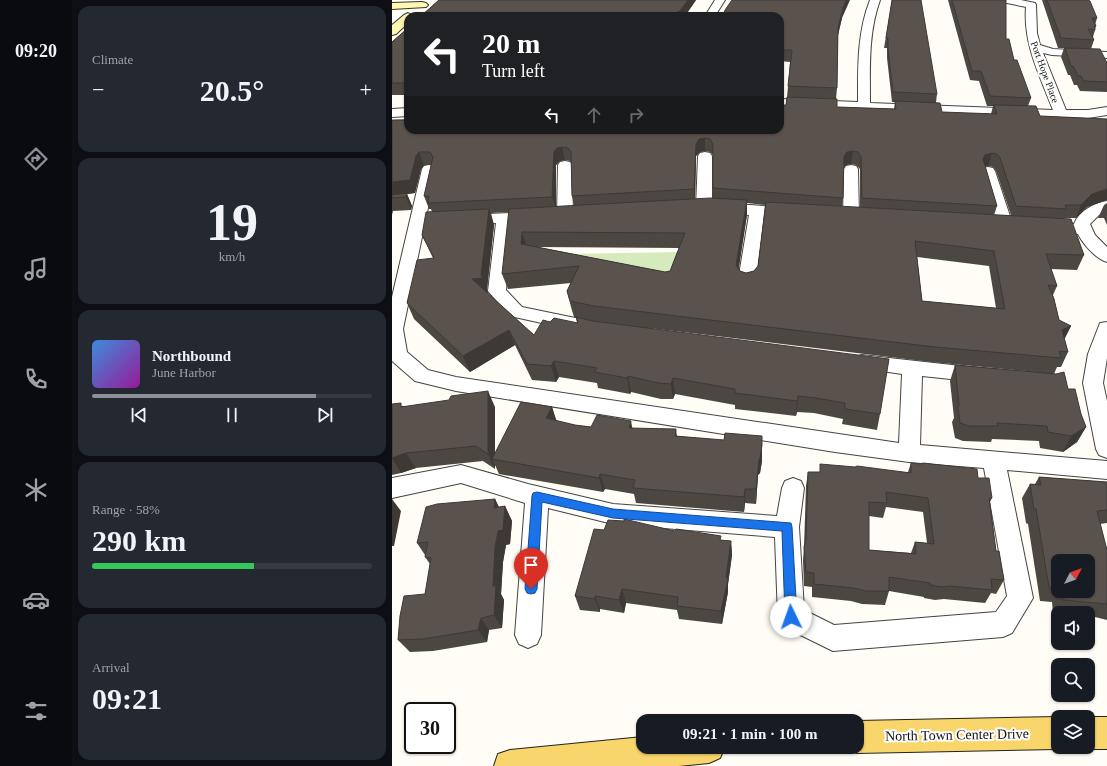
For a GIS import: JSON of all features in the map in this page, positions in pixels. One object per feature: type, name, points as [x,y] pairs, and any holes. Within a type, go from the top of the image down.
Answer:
[{"type":"main road","points":[[397,6],[426,3]]},
{"type":"main road","points":[[414,12],[426,3]]},
{"type":"main road","points":[[392,31],[404,20]]},
{"type":"main road","points":[[1095,732],[1107,733]]},
{"type":"main road","name":"North Town Center Drive","points":[[864,737],[1051,733]]},
{"type":"main road","points":[[510,766],[636,754]]},
{"type":"street","points":[[712,12],[720,0]]},
{"type":"street","points":[[864,106],[864,40],[869,14],[875,0]]},
{"type":"street","name":"Port Hope Place","points":[[1006,0],[1031,5],[1029,16],[1035,47],[1061,114]]},
{"type":"street","points":[[1035,47],[1048,44],[1107,47]]},
{"type":"street","points":[[1035,47],[1052,52],[1107,56]]},
{"type":"street","points":[[784,103],[1061,114],[1088,114],[1107,111]]},
{"type":"street","points":[[393,113],[404,112]]},
{"type":"street","points":[[705,156],[696,208],[803,214]]},
{"type":"street","points":[[449,221],[572,215],[565,165]]},
{"type":"street","points":[[429,168],[415,199],[425,222],[399,275],[394,329],[394,344],[398,355],[422,376],[456,384],[835,443],[909,453],[1107,470]]},
{"type":"street","points":[[851,169],[852,217]]},
{"type":"street","points":[[988,171],[999,225],[1021,226]]},
{"type":"street","points":[[1107,206],[1093,212],[1082,223],[1088,237],[1107,258]]},
{"type":"street","points":[[747,281],[757,211]]},
{"type":"street","points":[[504,219],[497,291],[516,312],[597,329]]},
{"type":"street","points":[[1037,227],[1085,230]]},
{"type":"street","points":[[1107,328],[1098,354],[1093,383],[1107,449]]},
{"type":"street","points":[[841,360],[912,369],[996,376]]},
{"type":"street","points":[[909,453],[912,369]]},
{"type":"street","points":[[793,488],[787,527],[791,617],[833,638],[1003,624],[1020,598],[994,460]]},
{"type":"street","points":[[392,488],[461,474],[537,496],[613,514],[787,527]]},
{"type":"street","points":[[528,635],[537,496]]},
{"type":"green space","points":[[678,252],[662,285],[569,254]]},
{"type":"building","points":[[439,0],[688,0],[679,12],[426,12]]},
{"type":"building","points":[[732,0],[846,0],[838,28],[837,88],[788,86],[792,50],[784,50],[784,12],[724,12]]},
{"type":"building","points":[[892,0],[921,0],[937,94],[893,92],[888,38],[886,38]]},
{"type":"building","points":[[952,0],[1006,0],[1006,39],[1009,39],[1014,60],[1017,60],[1031,98],[990,96],[981,71],[972,71]]},
{"type":"building","points":[[1047,0],[1090,1],[1097,18],[1092,18],[1096,26],[1094,26],[1095,30],[1088,29],[1094,40],[1061,38]]},
{"type":"building","points":[[404,32],[404,83],[392,83],[392,42]]},
{"type":"building","points":[[1065,48],[1100,49],[1107,63],[1107,82],[1084,81],[1081,76],[1078,76],[1073,66],[1071,66]]},
{"type":"building","points":[[787,97],[837,99],[837,107],[896,109],[895,101],[940,103],[942,112],[997,114],[994,105],[1036,106],[1040,116],[1107,119],[1107,189],[1092,194],[1081,205],[1065,205],[1066,209],[1016,206],[1000,158],[997,154],[992,153],[985,155],[983,159],[997,206],[862,198],[861,156],[858,152],[853,151],[847,152],[844,156],[843,198],[713,188],[713,144],[710,139],[705,138],[699,139],[696,144],[694,189],[572,196],[571,152],[568,148],[562,147],[557,148],[554,152],[552,197],[428,203],[429,196],[424,196],[433,157],[430,152],[419,152],[416,156],[410,180],[392,182],[392,120],[404,120],[404,134],[784,134],[784,105],[786,105]]},
{"type":"building","points":[[407,193],[406,197],[392,198],[392,195]]},
{"type":"building","points":[[710,198],[747,200],[736,265],[740,271],[746,273],[754,271],[758,266],[766,202],[1071,219],[1084,255],[1046,254],[1057,286],[1048,285],[1054,299],[1059,320],[1071,326],[1062,330],[1068,352],[1059,351],[1061,358],[935,347],[594,306],[570,301],[567,291],[579,266],[502,274],[509,209]],"holes":[[[522,232],[685,233],[670,271],[665,272],[521,244]],[[915,241],[994,251],[1005,309],[922,301]]]},
{"type":"building","points":[[489,209],[481,275],[483,278],[472,279],[534,335],[543,320],[550,322],[554,318],[578,323],[576,317],[593,321],[889,359],[880,414],[845,409],[845,403],[816,398],[798,396],[797,401],[735,393],[735,389],[673,378],[671,384],[658,383],[628,376],[627,378],[594,372],[597,368],[554,361],[551,366],[527,364],[509,330],[463,356],[407,303],[417,260],[434,258],[422,235],[426,212]]},
{"type":"building","points":[[955,365],[1056,374],[1064,372],[1068,389],[1075,389],[1086,427],[1071,436],[1048,432],[1047,426],[997,423],[998,426],[969,426],[960,423]]},
{"type":"building","points":[[488,391],[488,454],[476,446],[406,453],[392,458],[392,404],[401,403],[401,407],[449,400],[451,396]]},
{"type":"building","points":[[521,402],[552,407],[546,418],[575,425],[591,427],[597,415],[631,421],[629,428],[676,429],[675,436],[724,440],[725,433],[762,436],[756,489],[745,489],[744,497],[633,488],[635,480],[600,474],[599,478],[492,459]]},
{"type":"building","points":[[911,463],[923,463],[977,469],[978,478],[989,478],[992,498],[989,498],[996,551],[999,551],[1004,580],[991,579],[992,590],[950,586],[941,587],[930,585],[930,583],[889,577],[889,591],[866,591],[854,588],[814,584],[814,573],[806,572],[804,547],[806,539],[808,472],[820,472],[820,464],[857,466],[911,473]],"holes":[[[886,492],[928,498],[934,544],[915,542],[916,554],[869,550],[869,502],[887,503]]]},
{"type":"building","points":[[1039,477],[1107,482],[1107,510],[1097,511],[1107,550],[1107,604],[1063,600],[1063,598],[1095,598],[1095,554],[1051,554],[1051,587],[1049,587],[1036,509],[1034,509],[1030,484],[1041,485]]},
{"type":"building","points":[[495,499],[494,508],[505,506],[503,530],[498,531],[495,548],[493,586],[496,586],[494,615],[481,618],[478,630],[423,639],[398,640],[400,616],[404,596],[425,594],[431,558],[425,557],[428,542],[417,543],[426,507],[437,504]]},
{"type":"building","points":[[624,519],[675,531],[676,529],[721,536],[720,540],[731,541],[726,577],[728,579],[721,611],[677,606],[678,597],[622,589],[619,600],[595,596],[595,599],[575,596],[594,529],[604,530],[608,520],[624,521]]},
{"type":"route","points":[[531,589],[537,496],[613,514],[787,527],[791,617]]}]
